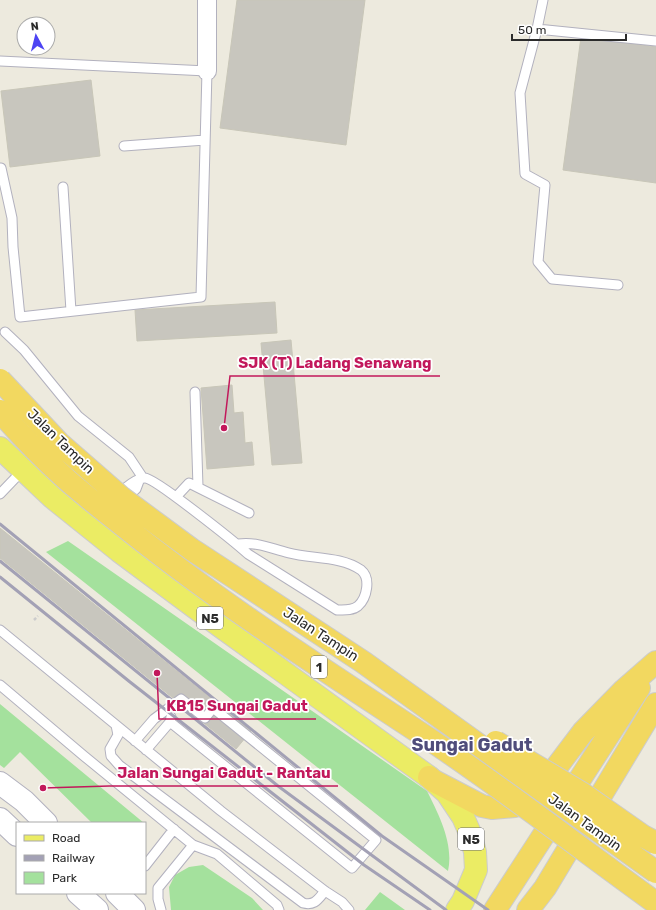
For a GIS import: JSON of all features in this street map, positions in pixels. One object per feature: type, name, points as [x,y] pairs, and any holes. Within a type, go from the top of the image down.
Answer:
[{"type":"highway","name":"Jalan Tampin","points":[[0,380],[59,443],[122,498],[191,549],[363,662],[656,872]]},
{"type":"highway","name":"Jalan Tampin","points":[[0,411],[66,479],[148,546],[316,665],[477,772],[656,903]]},
{"type":"highway","points":[[363,662],[583,794],[643,836],[656,843]]},
{"type":"highway","points":[[429,777],[482,806],[492,808],[515,806],[534,797],[583,732],[624,690],[656,662]]},
{"type":"highway","points":[[495,910],[656,662]]},
{"type":"highway","points":[[528,910],[545,888],[656,704]]},
{"type":"main road","name":"N5","points":[[0,448],[53,498],[95,522],[119,551],[429,777],[447,793],[463,817],[470,833],[475,852],[476,870],[463,901],[457,910]]},
{"type":"street","points":[[207,0],[207,71]]},
{"type":"street","points":[[0,783],[24,801],[45,822]]},
{"type":"street","points":[[0,819],[16,834]]},
{"type":"street","points":[[79,894],[96,910]]},
{"type":"street","points":[[118,894],[134,910]]},
{"type":"lane","points":[[543,0],[520,93],[525,174],[545,185],[538,262],[552,279],[618,285]]},
{"type":"lane","points":[[537,29],[656,41]]},
{"type":"lane","points":[[0,62],[207,71],[201,297],[20,317],[12,218],[0,168]]},
{"type":"lane","points":[[124,146],[205,140]]},
{"type":"lane","points":[[63,187],[71,311]]},
{"type":"lane","points":[[6,332],[24,350],[78,416],[128,457],[141,479]]},
{"type":"lane","points":[[195,392],[198,487]]},
{"type":"lane","points":[[0,494],[22,470]]},
{"type":"lane","points":[[141,479],[149,478],[155,482],[238,544],[248,554],[337,610],[348,610],[353,608],[365,598],[367,584],[362,571],[346,562],[290,554],[251,543],[238,544]]},
{"type":"lane","points":[[95,522],[114,504],[136,489],[141,479]]},
{"type":"lane","points":[[176,497],[189,483],[249,513]]},
{"type":"lane","points":[[0,630],[221,811],[325,891],[342,902],[348,910]]},
{"type":"lane","points":[[0,685],[193,845],[217,854],[277,905],[279,910]]},
{"type":"lane","points":[[135,741],[154,719],[181,699],[205,718],[213,708],[376,840],[352,868],[170,722]]},
{"type":"lane","points":[[146,750],[170,722],[173,706]]},
{"type":"lane","points":[[116,725],[118,735],[110,749],[111,756],[119,765],[303,903],[314,903],[325,891]]},
{"type":"lane","points":[[146,865],[174,829]]},
{"type":"lane","points":[[162,910],[158,899],[158,888],[193,845]]},
{"type":"path","points":[[34,620],[38,616]]},
{"type":"green space","points":[[68,541],[427,791],[447,840],[449,850],[448,871],[46,552]]},
{"type":"green space","points":[[0,704],[143,822],[91,822],[20,752],[4,768],[0,765]]},
{"type":"green space","points":[[203,865],[252,898],[263,910],[171,910],[169,887],[175,875],[189,867]]},
{"type":"green space","points":[[380,892],[405,910],[365,910]]},
{"type":"building","points":[[237,0],[365,0],[346,145],[220,128]]},
{"type":"building","points":[[581,37],[656,47],[656,183],[563,170]]},
{"type":"building","points":[[91,80],[100,156],[10,167],[1,91]]},
{"type":"building","points":[[275,302],[277,333],[137,341],[135,310]]},
{"type":"building","points":[[291,340],[302,463],[272,465],[261,343]]},
{"type":"building","points":[[232,385],[234,413],[243,412],[245,443],[252,442],[254,465],[207,469],[201,388]]},
{"type":"building","points":[[0,528],[251,731],[236,749],[0,558]]},
{"type":"railway","points":[[0,524],[382,836],[488,910]]},
{"type":"railway","points":[[0,561],[278,786],[446,910]]},
{"type":"railway","points":[[0,577],[130,682],[364,865],[430,910]]},
{"type":"place","name":"SJK (T) Ladang Senawang","points":[[224,428]]},
{"type":"place","name":"KB15 Sungai Gadut","points":[[157,673]]},
{"type":"place","name":"Jalan Sungai Gadut - Rantau","points":[[43,788]]},
{"type":"district","name":"Sungai Gadut","points":[[472,745]]}]
